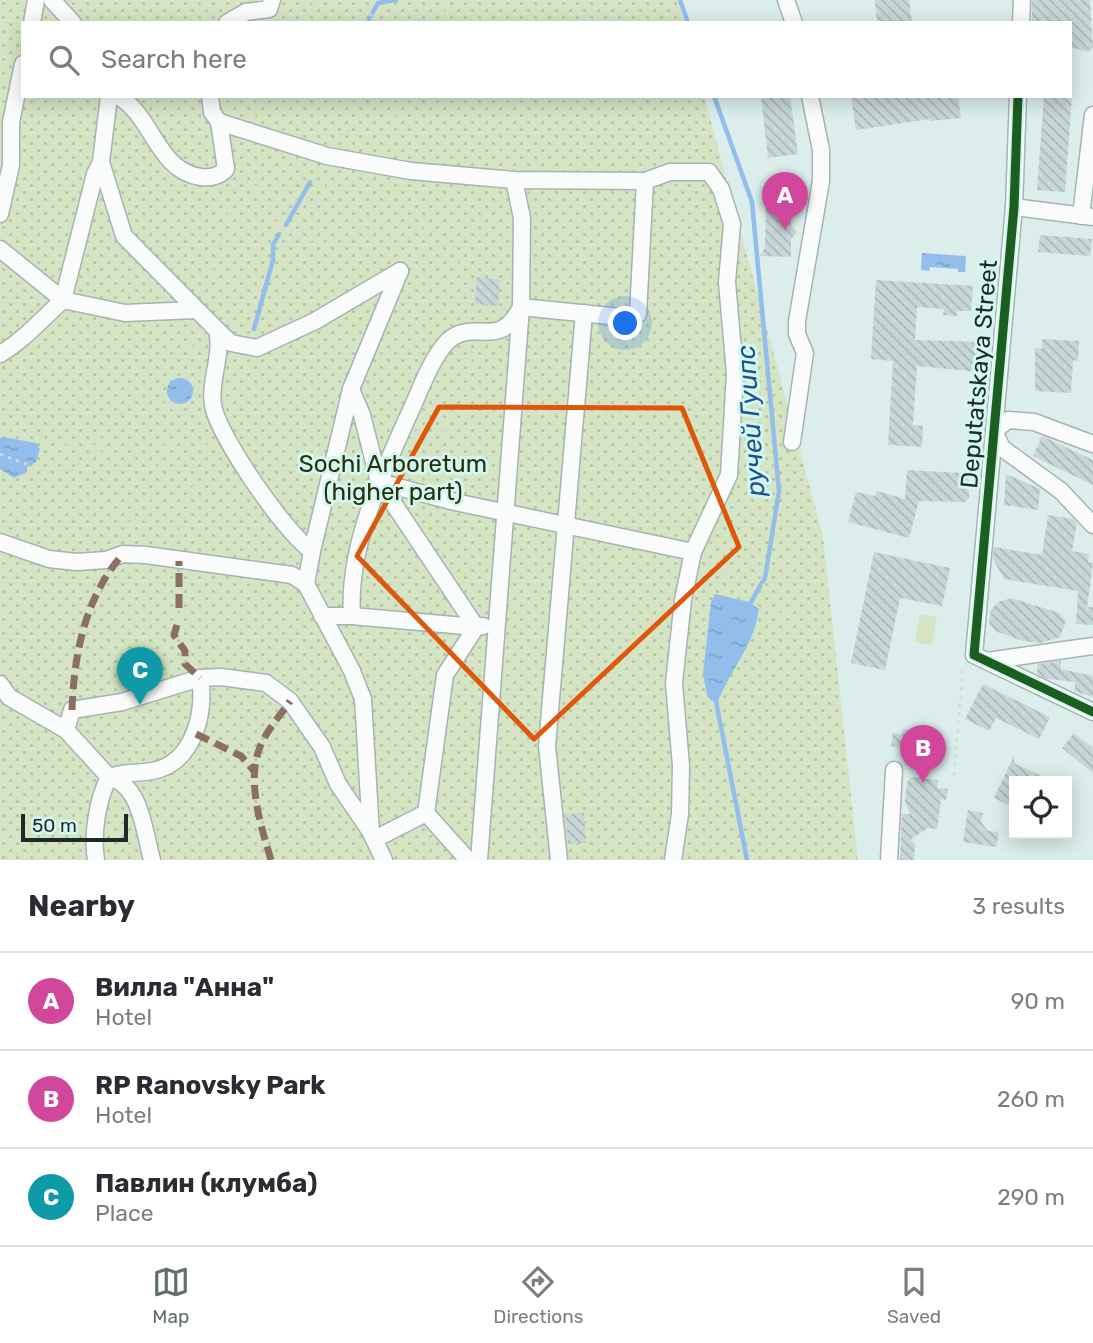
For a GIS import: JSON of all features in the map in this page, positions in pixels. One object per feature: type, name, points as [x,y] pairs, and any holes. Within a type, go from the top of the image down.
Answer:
[{"type":"street","points":[[32,21],[36,0]]},
{"type":"street","points":[[51,0],[71,21]]},
{"type":"street","points":[[230,21],[246,12],[269,9],[272,0]]},
{"type":"street","points":[[786,0],[793,21]]},
{"type":"street","points":[[1021,21],[1022,0]]},
{"type":"street","points":[[0,214],[11,166],[11,122],[21,74]]},
{"type":"street","points":[[0,354],[20,342],[39,319],[63,300],[94,174],[101,162],[109,98]]},
{"type":"street","points":[[120,98],[173,163],[187,175],[207,178],[222,174],[227,161],[219,122],[212,112],[209,98]]},
{"type":"street","points":[[792,442],[806,354],[797,334],[797,321],[821,181],[821,150],[810,98]]},
{"type":"street","name":"Deputatskaya Street","points":[[975,662],[1014,207],[1018,98]]},
{"type":"street","points":[[1014,207],[1087,217],[1093,115]]},
{"type":"street","points":[[219,122],[369,166],[510,182],[651,179],[670,172],[709,172],[727,204],[732,224],[727,282],[736,374],[729,475],[693,552],[683,600],[674,683],[681,766],[680,814],[673,860]]},
{"type":"street","points":[[101,162],[124,236],[231,343],[257,348],[315,321],[400,271]]},
{"type":"street","points":[[522,307],[630,318],[638,314],[642,229],[651,179]]},
{"type":"street","points":[[479,860],[522,307],[522,218],[510,182]]},
{"type":"street","points":[[0,249],[63,300],[125,313],[198,312]]},
{"type":"street","points":[[306,583],[351,388],[400,271]]},
{"type":"street","points":[[352,616],[351,599],[363,533],[379,482],[428,371],[451,338],[462,333],[502,329],[514,322],[522,307]]},
{"type":"street","points":[[559,860],[547,746],[584,313]]},
{"type":"street","points":[[217,330],[220,345],[212,402],[220,429],[292,536],[312,551]]},
{"type":"street","points":[[351,388],[362,415],[379,482],[476,627]]},
{"type":"street","points":[[1093,444],[1034,422],[1008,420],[994,431],[1002,448],[1061,491],[1093,525]]},
{"type":"street","points":[[379,482],[455,502],[693,552]]},
{"type":"street","points":[[0,542],[48,559],[106,560],[123,554],[292,575],[306,583],[352,671],[363,699],[373,836]]},
{"type":"street","points":[[322,616],[352,616],[476,627],[496,626]]},
{"type":"street","points":[[468,860],[426,813],[445,675],[476,627]]},
{"type":"street","points":[[975,662],[1093,646]]},
{"type":"street","points":[[975,662],[1093,712]]},
{"type":"street","points":[[66,730],[72,710],[122,702],[200,678],[221,677],[266,683],[290,701],[322,747],[338,784],[373,836],[384,860]]},
{"type":"street","points":[[109,777],[128,771],[151,772],[169,766],[196,734],[202,714],[200,678]]},
{"type":"street","points":[[0,684],[9,696],[66,730],[109,777],[122,780],[133,794],[152,860]]},
{"type":"street","points":[[889,860],[894,770]]},
{"type":"street","points":[[133,794],[151,772]]},
{"type":"street","points":[[96,860],[94,846],[100,799],[109,777]]},
{"type":"street","points":[[373,836],[426,813]]},
{"type":"path","points":[[200,0],[212,21]]},
{"type":"path","points":[[287,21],[316,0]]},
{"type":"path","points":[[359,0],[376,21]]},
{"type":"path","points":[[404,21],[418,0]]},
{"type":"path","points":[[415,21],[473,0]]},
{"type":"path","points":[[606,13],[610,0]]},
{"type":"path","points":[[586,21],[606,13]]},
{"type":"path","points":[[606,13],[613,21]]},
{"type":"path","points":[[251,98],[258,104],[267,103],[273,98]]},
{"type":"path","points":[[339,138],[353,98]]},
{"type":"path","points":[[309,150],[339,138],[359,125],[459,98]]},
{"type":"path","points":[[400,271],[449,240],[510,182],[496,114],[484,98]]},
{"type":"path","points":[[496,114],[521,98]]},
{"type":"path","points":[[642,98],[651,179],[727,204]]},
{"type":"path","points":[[185,374],[198,312],[258,104]]},
{"type":"path","points":[[300,238],[326,184],[325,171],[320,169]]},
{"type":"path","points":[[222,174],[238,177],[257,188],[281,226],[300,238],[315,243],[333,243],[369,228],[401,224],[422,226],[449,240],[458,258],[474,333],[455,502]]},
{"type":"path","points":[[270,207],[288,200],[297,201],[312,209]]},
{"type":"path","points":[[642,229],[671,217],[727,204]]},
{"type":"path","points":[[0,454],[60,477],[76,469],[139,395],[162,387],[171,376],[185,374],[196,383],[197,397],[189,408],[175,409],[164,401],[162,387]]},
{"type":"path","points":[[144,519],[175,409]]},
{"type":"path","points":[[179,561],[174,548],[216,415]]},
{"type":"path","points":[[418,492],[427,456],[431,422],[435,419],[443,420],[445,425],[440,455],[432,458],[427,456]]},
{"type":"path","points":[[0,427],[159,467]]},
{"type":"path","points":[[442,441],[461,443]]},
{"type":"path","points":[[137,518],[144,519],[149,520],[156,531],[153,543],[124,536],[127,524],[137,518]]},
{"type":"path","points":[[693,552],[730,574],[766,586],[781,615]]},
{"type":"path","points":[[177,625],[178,608]]},
{"type":"path","points":[[954,775],[975,662]]},
{"type":"highlighted area","points":[[439,407],[682,408],[739,547],[534,739],[357,556]]},
{"type":"green space","name":"Sochi Arboretum (higher part)","points":[[0,0],[678,0],[683,21],[21,21],[21,98],[705,98],[823,536],[858,860],[0,860]]},
{"type":"green space","points":[[920,614],[937,617],[932,645],[915,642]]},
{"type":"water","points":[[922,253],[966,256],[965,272],[930,267],[929,271],[921,270]]},
{"type":"water","points":[[180,378],[189,382],[193,391],[189,400],[180,404],[171,400],[167,391],[171,382]]},
{"type":"water","points":[[0,438],[36,443],[40,449],[36,462],[27,467],[27,472],[14,478],[0,469]]},
{"type":"water","points":[[715,594],[749,602],[759,609],[748,645],[719,699],[712,701],[707,696],[703,673],[711,602]]},
{"type":"building","points":[[875,0],[909,0],[912,21],[877,21]]},
{"type":"building","points":[[1032,0],[1090,0],[1093,47],[1088,52],[1072,48],[1072,21],[1032,21]]},
{"type":"building","points":[[761,98],[790,98],[798,154],[768,158]]},
{"type":"building","points":[[851,98],[958,98],[961,118],[930,119],[856,130]]},
{"type":"building","points":[[1044,98],[1072,98],[1065,192],[1037,190]]},
{"type":"building","points":[[766,199],[792,200],[791,226],[797,232],[791,239],[791,257],[760,256],[765,248]]},
{"type":"building","points":[[1040,235],[1092,239],[1090,256],[1038,252]]},
{"type":"building","points":[[477,277],[500,280],[498,306],[475,304]]},
{"type":"building","points":[[876,280],[973,286],[971,311],[957,311],[957,316],[943,315],[944,309],[917,307],[915,340],[981,342],[979,372],[917,366],[913,425],[923,426],[922,447],[888,445],[893,361],[871,359]]},
{"type":"building","points":[[1042,339],[1079,341],[1078,361],[1073,360],[1071,393],[1035,391],[1035,348],[1042,349]]},
{"type":"building","points":[[1042,436],[1093,460],[1093,485],[1033,456]]},
{"type":"building","points":[[907,470],[962,473],[969,480],[969,497],[966,502],[919,501],[909,538],[848,522],[856,492],[875,496],[877,491],[905,499]]},
{"type":"building","points":[[1006,474],[1040,489],[1038,510],[1004,505]]},
{"type":"building","points":[[1048,515],[1073,519],[1077,523],[1072,551],[1089,554],[1088,562],[1093,563],[1087,607],[1093,607],[1093,625],[1076,624],[1078,591],[1004,579],[993,559],[994,547],[1042,555]]},
{"type":"building","points":[[874,552],[950,568],[942,606],[900,598],[885,670],[851,663]]},
{"type":"building","points":[[1012,598],[1059,613],[1066,621],[1060,637],[1040,643],[1023,641],[995,631],[989,623],[991,610],[998,602]]},
{"type":"building","points":[[1061,661],[1061,669],[1093,676],[1093,697],[1074,691],[1076,682],[1048,679],[1037,674],[1038,664]]},
{"type":"building","points":[[983,684],[1050,717],[1039,739],[996,718],[989,731],[965,719]]},
{"type":"building","points":[[903,729],[941,734],[938,756],[933,755],[921,772],[902,748],[891,746],[893,733],[902,735]]},
{"type":"building","points":[[1074,733],[1093,748],[1093,773],[1062,748]]},
{"type":"building","points":[[1014,756],[1014,763],[1041,776],[1009,776],[1009,806],[994,798]]},
{"type":"building","points":[[911,777],[938,780],[937,788],[948,789],[946,800],[941,799],[937,829],[928,828],[911,839],[915,845],[914,860],[900,860],[902,814],[910,814],[905,801],[907,782]]},
{"type":"building","points":[[968,810],[983,813],[981,822],[988,831],[999,832],[996,847],[963,842]]},
{"type":"building","points":[[584,813],[586,843],[568,844],[565,814]]},
{"type":"waterway","points":[[369,19],[378,3],[396,0]]},
{"type":"waterway","name":"ручей Гуипс","points":[[680,0],[687,21]]},
{"type":"waterway","name":"ручей Гуипс","points":[[715,98],[752,202],[779,491],[765,578],[748,607]]},
{"type":"waterway","points":[[286,225],[310,182]]},
{"type":"waterway","points":[[254,329],[273,260],[273,245],[279,234]]},
{"type":"waterway","name":"ручей Гуипс","points":[[715,696],[747,860]]},
{"type":"marked path","points":[[72,710],[75,668],[84,627],[99,589],[123,554]]},
{"type":"marked path","points":[[179,561],[179,608]]},
{"type":"marked path","points":[[177,625],[174,635],[185,651],[185,664],[200,678]]},
{"type":"marked path","points":[[271,860],[256,804],[254,774],[260,747],[290,701]]},
{"type":"marked path","points":[[196,734],[241,756],[254,771]]},
{"type":"cycle path","points":[[1018,98],[1014,207],[974,655],[1093,712]]},
{"type":"place","name":"Вилла \"Анна\"","points":[[785,230]]},
{"type":"place","name":"Павлин (клумба)","points":[[140,705]]},
{"type":"place","name":"RP Ranovsky Park","points":[[923,783]]}]
